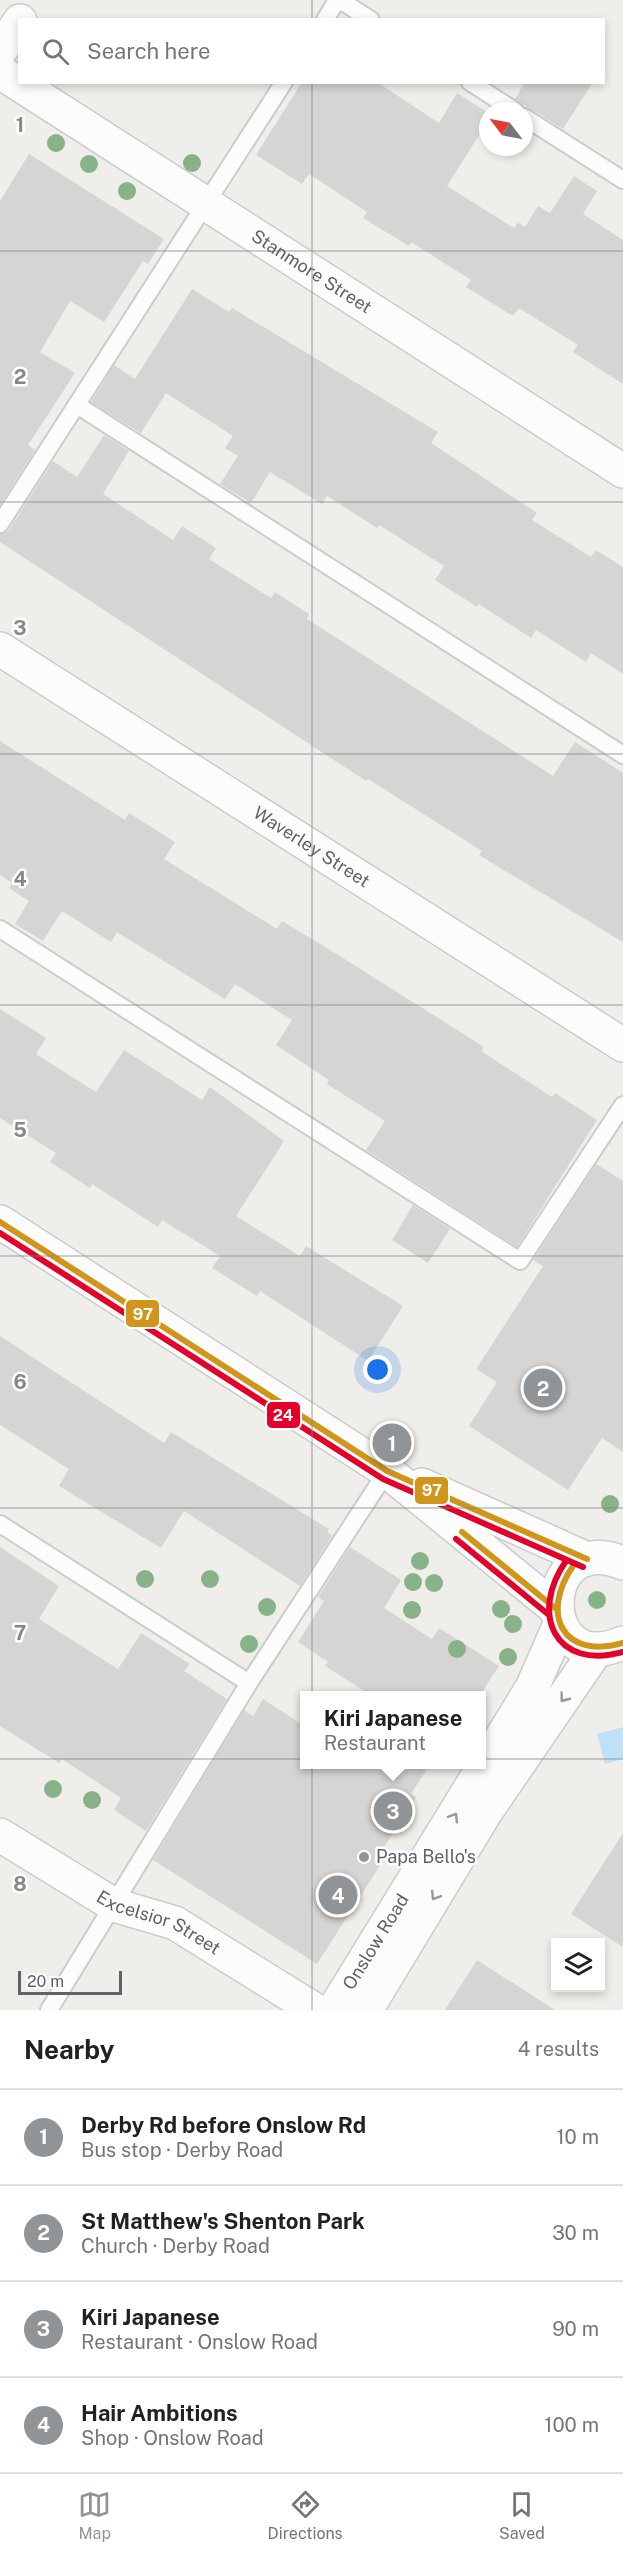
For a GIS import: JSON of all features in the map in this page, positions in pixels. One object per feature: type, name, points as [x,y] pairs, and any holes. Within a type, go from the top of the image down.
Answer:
[{"type":"street","points":[[21,18],[33,0]]},
{"type":"street","points":[[0,51],[18,23]]},
{"type":"street","name":"Stanmore Street","points":[[0,72],[18,84]]},
{"type":"street","name":"Stanmore Street","points":[[19,84],[623,471]]},
{"type":"street","name":"Waverley Street","points":[[0,649],[623,1045]]},
{"type":"street","points":[[0,1222],[387,1471],[557,1616],[575,1642],[614,1648]]},
{"type":"street","points":[[387,1471],[609,1555]]},
{"type":"street","name":"Onslow Road","points":[[486,1763],[532,1688],[557,1616],[556,1593],[562,1578],[573,1567],[609,1555]]},
{"type":"street","name":"Onslow Road","points":[[366,2010],[485,1813],[614,1648]]},
{"type":"street","name":"Onslow Road","points":[[334,2010],[482,1769]]},
{"type":"street","name":"Excelsior Street","points":[[0,1835],[114,1905],[176,1923],[315,2010]]},
{"type":"lane","points":[[326,18],[339,0],[367,18]]},
{"type":"lane","points":[[0,524],[283,84]]},
{"type":"lane","points":[[473,84],[500,102]]},
{"type":"lane","points":[[533,123],[623,180]]},
{"type":"lane","points":[[77,405],[623,755]]},
{"type":"lane","points":[[0,929],[520,1261],[623,1106]]},
{"type":"lane","points":[[49,2010],[249,1683],[387,1471]]},
{"type":"lane","points":[[0,1524],[249,1683]]},
{"type":"water","points":[[623,1727],[623,1759],[605,1764],[597,1734]]},
{"type":"building","points":[[301,84],[380,84],[439,123],[457,93],[479,107],[479,135],[447,186],[514,228],[518,222],[525,227],[538,206],[550,213],[574,176],[597,191],[583,214],[623,240],[623,384],[573,352],[578,345],[519,308],[513,316],[466,287],[471,280],[411,242],[409,246],[363,218],[367,212],[309,174],[302,184],[256,155]]},
{"type":"building","points":[[524,84],[592,84],[563,129],[533,110],[533,102],[520,102],[515,99]]},
{"type":"building","points":[[29,154],[164,239],[148,264],[143,261],[104,322],[70,301],[40,352],[75,373],[28,445],[35,450],[0,505],[0,201]]},
{"type":"building","points":[[192,289],[229,312],[232,308],[438,432],[431,443],[537,513],[532,520],[591,557],[596,550],[623,567],[623,674],[591,653],[586,662],[536,630],[531,638],[479,604],[477,607],[435,580],[444,566],[379,525],[377,528],[327,496],[322,504],[270,472],[251,503],[220,484],[238,456],[225,448],[233,436],[166,393],[141,433],[91,402],[114,365],[135,379]]},
{"type":"building","points":[[104,435],[129,451],[103,494],[173,540],[182,526],[216,548],[209,559],[271,598],[275,592],[309,614],[307,619],[553,776],[575,742],[623,773],[623,942],[479,855],[482,851],[368,779],[366,781],[0,542],[0,534],[9,530],[53,461],[77,477]]},
{"type":"building","points":[[0,741],[125,820],[129,813],[175,842],[164,859],[277,929],[282,921],[484,1047],[481,1051],[552,1097],[555,1093],[597,1120],[517,1247],[366,1150],[385,1121],[327,1084],[329,1080],[276,1045],[292,1020],[235,984],[225,999],[117,932],[111,942],[62,911],[43,941],[15,924],[29,901],[9,888],[12,883],[0,875]]},
{"type":"building","points":[[0,1009],[46,1038],[36,1054],[96,1092],[124,1050],[202,1100],[210,1087],[284,1141],[236,1216],[300,1256],[306,1246],[403,1306],[368,1361],[260,1291],[257,1296],[212,1268],[220,1256],[162,1220],[158,1227],[92,1184],[90,1188],[50,1162],[56,1153],[0,1118]]},
{"type":"building","points":[[596,1164],[623,1181],[623,1452],[602,1438],[568,1490],[469,1426],[497,1382],[476,1369],[543,1266],[533,1260]]},
{"type":"building","points":[[413,1205],[450,1229],[428,1263],[392,1240]]},
{"type":"building","points":[[0,1336],[164,1443],[171,1432],[329,1529],[327,1532],[332,1536],[300,1586],[184,1511],[161,1548],[59,1486],[69,1469],[0,1425]]},
{"type":"building","points":[[0,1547],[59,1586],[39,1619],[118,1669],[141,1633],[190,1664],[184,1671],[227,1699],[146,1831],[114,1810],[121,1798],[62,1759],[59,1763],[0,1726]]},
{"type":"building","points":[[350,1547],[401,1580],[384,1608],[432,1639],[439,1628],[499,1666],[483,1691],[365,1691],[325,1666],[328,1662],[298,1642],[324,1601],[318,1597]]},
{"type":"building","points":[[263,1699],[300,1723],[300,1769],[427,1769],[411,1794],[416,1797],[383,1849],[388,1853],[317,1964],[153,1860],[244,1710],[253,1716]]},
{"type":"building","points":[[623,1833],[623,1947],[571,1914]]},
{"type":"building","points":[[477,1960],[555,2010],[445,2010]]},
{"type":"transit line","name":"97","points":[[0,1222],[387,1471],[587,1559]]},
{"type":"transit line","name":"24","points":[[0,1233],[383,1479],[583,1567]]},
{"type":"transit line","name":"97","points":[[462,1532],[555,1608]]},
{"type":"transit line","name":"24","points":[[456,1539],[549,1615]]},
{"type":"transit line","name":"24","points":[[566,1561],[555,1581],[550,1600],[550,1618],[555,1634],[565,1646],[580,1653],[600,1656],[623,1652]]},
{"type":"transit line","name":"97","points":[[573,1566],[563,1584],[558,1601],[558,1616],[563,1629],[572,1639],[585,1645],[602,1647],[623,1643]]},
{"type":"place","name":"St Matthew's Shenton Park","points":[[543,1388]]},
{"type":"place","name":"Derby Rd before Onslow Rd","points":[[392,1443]]},
{"type":"place","name":"Kiri Japanese","points":[[393,1811]]},
{"type":"place","name":"Papa Bello's","points":[[364,1857]]},
{"type":"place","name":"Hair Ambitions","points":[[338,1895]]}]
